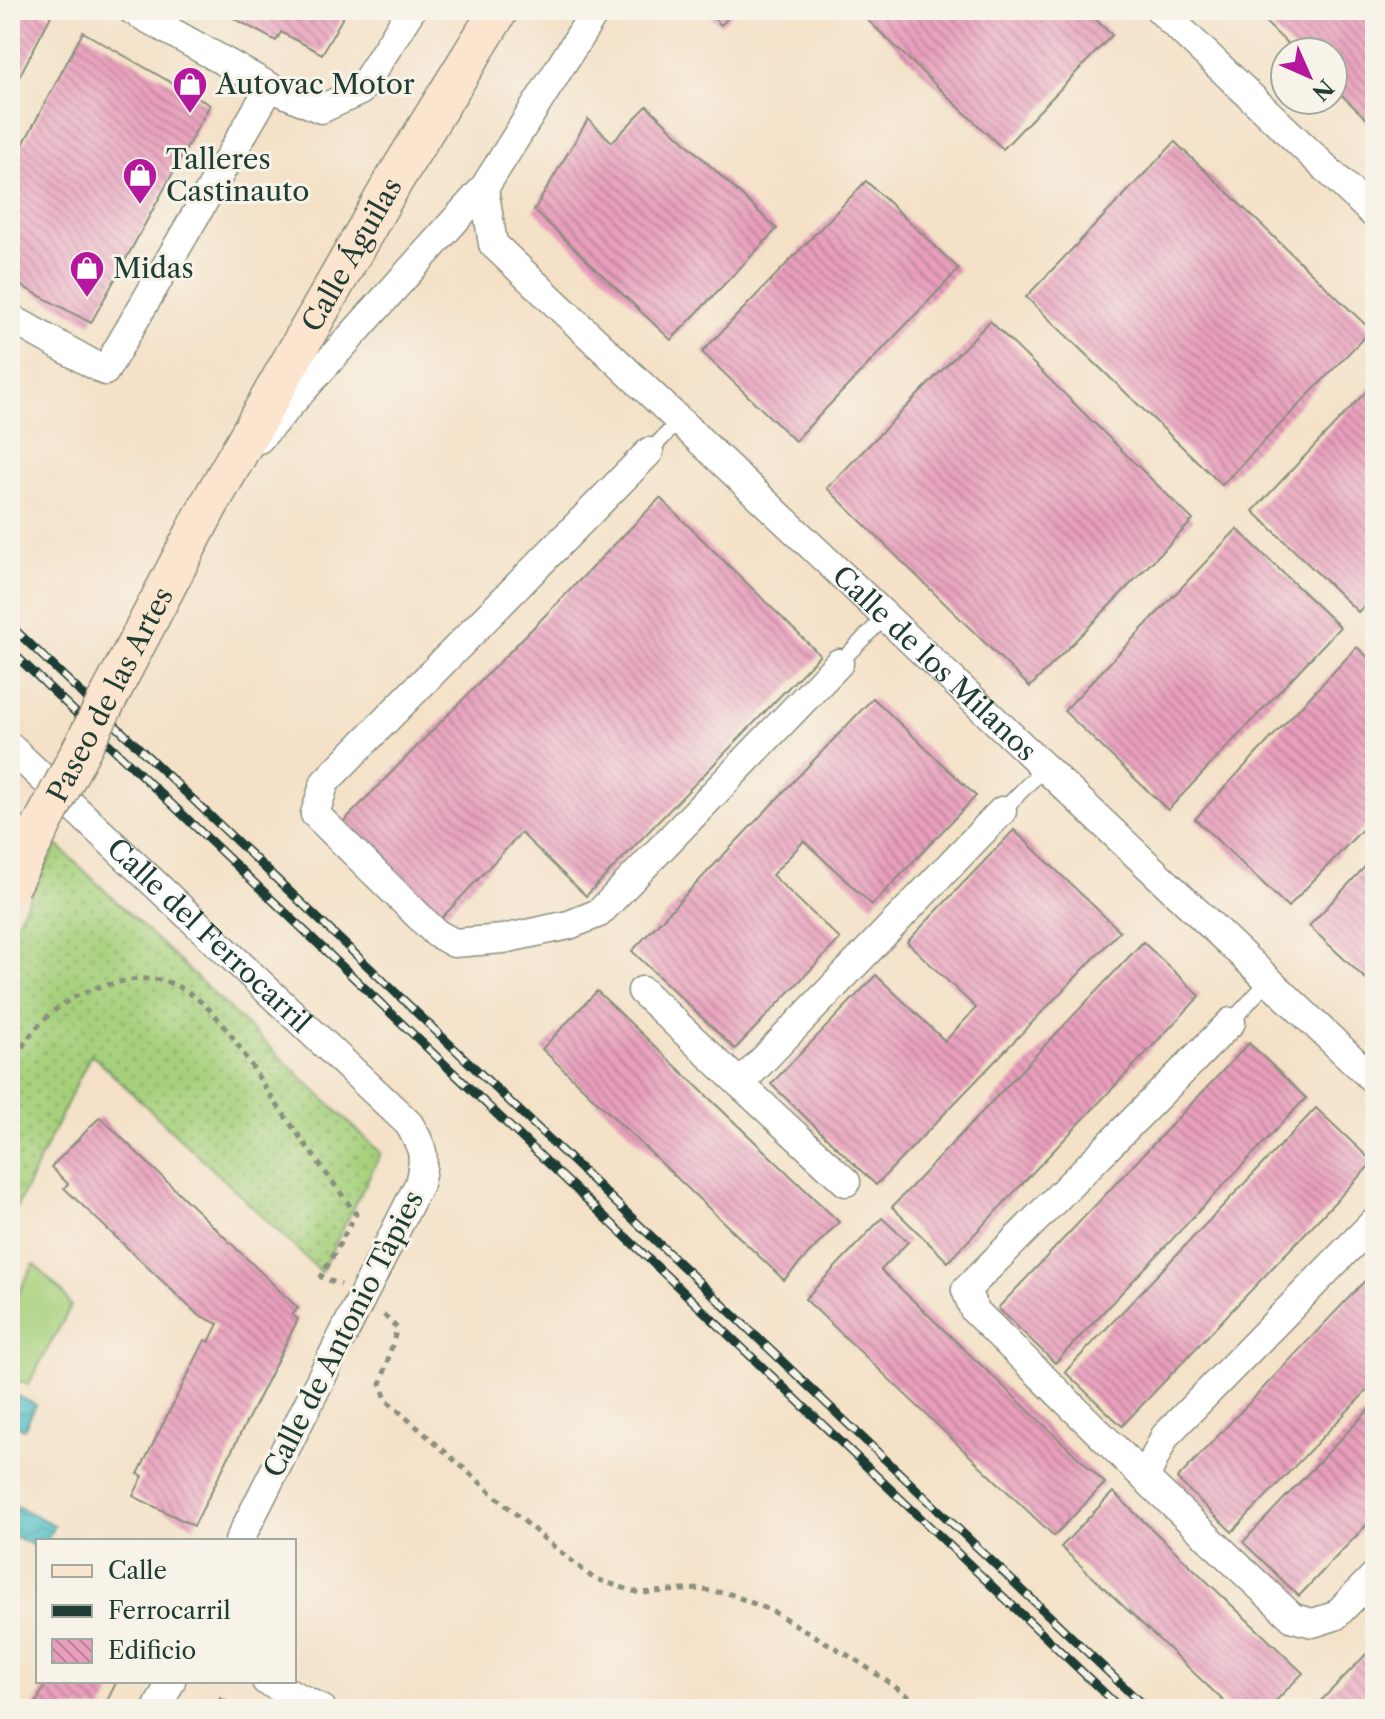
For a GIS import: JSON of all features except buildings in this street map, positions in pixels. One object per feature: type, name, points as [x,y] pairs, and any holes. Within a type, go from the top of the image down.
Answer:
[{"type":"main road","name":"Calle Águilas","points":[[218,489],[393,182],[499,10]]},
{"type":"main road","name":"Paseo de las Artes","points":[[10,886],[218,489]]},
{"type":"street","points":[[132,10],[270,87],[321,109],[360,91],[411,10]]},
{"type":"street","points":[[218,489],[484,188],[596,10]]},
{"type":"street","points":[[1160,10],[1375,215]]},
{"type":"street","points":[[10,318],[105,371],[270,87]]},
{"type":"street","name":"Calle de los Milanos","points":[[484,188],[493,244],[1375,1081]]},
{"type":"street","points":[[649,452],[325,782],[315,814],[436,933],[454,943],[503,939],[569,925],[599,913],[839,663]]},
{"type":"street","name":"Calle del Ferrocarril","points":[[10,747],[409,1124]]},
{"type":"street","points":[[740,1084],[1002,811]]},
{"type":"street","points":[[642,991],[846,1182]]},
{"type":"street","points":[[1231,1022],[966,1290],[974,1310],[1293,1618],[1313,1623],[1335,1616],[1375,1575]]},
{"type":"street","name":"Calle de Antonio Tàpies","points":[[240,1539],[419,1184],[424,1164],[421,1144],[409,1124]]},
{"type":"street","points":[[1145,1478],[1165,1436],[1375,1221]]},
{"type":"street","points":[[157,1709],[170,1683]]},
{"type":"street","points":[[270,1683],[322,1709]]},
{"type":"lane","points":[[649,452],[679,421]]},
{"type":"lane","points":[[839,663],[885,617]]},
{"type":"lane","points":[[1002,811],[1044,768]]},
{"type":"lane","points":[[1231,1022],[1269,980]]},
{"type":"path","points":[[10,1068],[37,1025],[63,1005],[94,988],[128,980],[155,979],[174,985],[200,1001],[236,1043],[356,1214],[321,1277],[363,1293],[397,1328],[381,1384],[386,1400],[593,1578],[639,1593],[698,1589],[730,1594],[772,1611],[856,1660],[927,1709]]},
{"type":"green space","points":[[57,845],[381,1153],[321,1272],[91,1054],[10,1221],[10,935]]},
{"type":"green space","points":[[34,1264],[62,1292],[71,1306],[28,1385],[10,1376],[10,1309]]},
{"type":"water","points":[[10,1392],[36,1405],[24,1429],[10,1422]]},
{"type":"water","points":[[12,1504],[54,1525],[48,1539],[36,1539],[36,1547],[10,1534]]},
{"type":"railway","points":[[10,625],[1147,1709]]},
{"type":"railway","points":[[10,650],[1121,1709]]},
{"type":"place","name":"Autovac Motor","points":[[190,115]]},
{"type":"place","name":"Talleres Castinauto","points":[[140,206]]},
{"type":"place","name":"Midas","points":[[87,299]]}]
